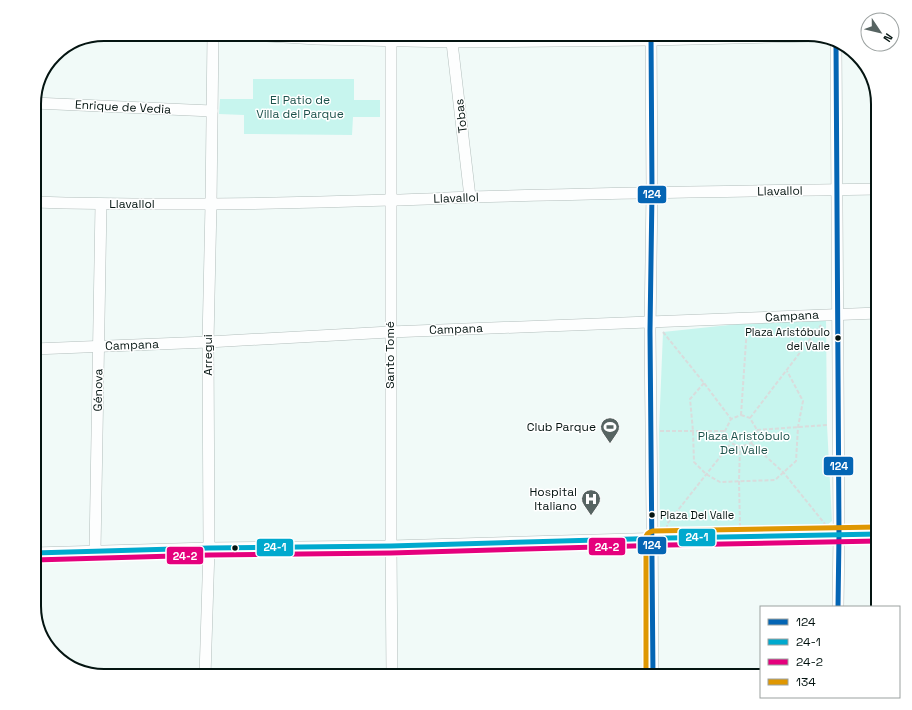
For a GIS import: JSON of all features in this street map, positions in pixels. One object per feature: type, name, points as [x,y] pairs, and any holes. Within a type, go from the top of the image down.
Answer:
[{"type":"street","name":"Arregui","points":[[205,669],[209,548],[208,342],[213,41]]},
{"type":"street","name":"Santo Tomé","points":[[391,41],[390,546],[392,669]]},
{"type":"street","name":"Tobas","points":[[452,41],[470,197]]},
{"type":"street","points":[[651,41],[652,192],[650,322],[653,669]]},
{"type":"street","points":[[836,47],[839,530],[838,606]]},
{"type":"street","name":"Enrique de Vedia","points":[[41,103],[212,111]]},
{"type":"street","name":"Llavallol","points":[[41,202],[211,204],[652,192],[871,189]]},
{"type":"street","name":"Génova","points":[[95,551],[101,204]]},
{"type":"street","name":"Campana","points":[[41,349],[208,342],[390,332],[871,313]]},
{"type":"street","points":[[41,553],[209,548],[390,546],[668,538],[839,530],[871,533]]},
{"type":"path","points":[[663,322],[663,332],[731,419]]},
{"type":"path","points":[[741,415],[748,323]]},
{"type":"path","points":[[750,418],[822,325]]},
{"type":"path","points":[[704,383],[690,399],[694,462],[706,474],[720,482],[775,480],[796,461],[798,427],[803,401],[787,371]]},
{"type":"path","points":[[725,431],[731,419],[741,415],[750,418],[757,430]]},
{"type":"path","points":[[757,430],[826,425]]},
{"type":"path","points":[[725,431],[731,443],[740,447],[751,443],[757,430]]},
{"type":"path","points":[[659,431],[725,431]]},
{"type":"path","points":[[668,538],[667,524],[731,443]]},
{"type":"path","points":[[751,443],[783,472],[826,526],[839,530]]},
{"type":"path","points":[[740,447],[740,527]]},
{"type":"green space","name":"El Patio de Villa del Parque","points":[[253,79],[354,79],[354,100],[380,100],[380,117],[353,117],[352,135],[244,134],[244,115],[219,114],[220,99],[253,99]]},
{"type":"green space","name":"Plaza Aristóbulo Del Valle","points":[[826,319],[827,425],[832,521],[826,526],[740,527],[665,531],[660,529],[659,431],[663,332],[748,323]]},
{"type":"transit line","name":"124","points":[[651,41],[652,192],[650,331],[653,669]]},
{"type":"transit line","name":"124","points":[[836,47],[839,535],[838,606]]},
{"type":"transit line","name":"134","points":[[646,669],[646,538],[649,533],[653,531],[871,527]]},
{"type":"transit line","name":"24-1","points":[[41,553],[871,534]]},
{"type":"transit line","name":"24-2","points":[[41,560],[871,541]]},
{"type":"place","name":"Plaza Aristóbulo del Valle","points":[[838,338]]},
{"type":"place","name":"Club Parque","points":[[610,444]]},
{"type":"place","name":"Plaza Del Valle","points":[[652,515]]},
{"type":"place","name":"Hospital Italiano","points":[[591,516]]}]
